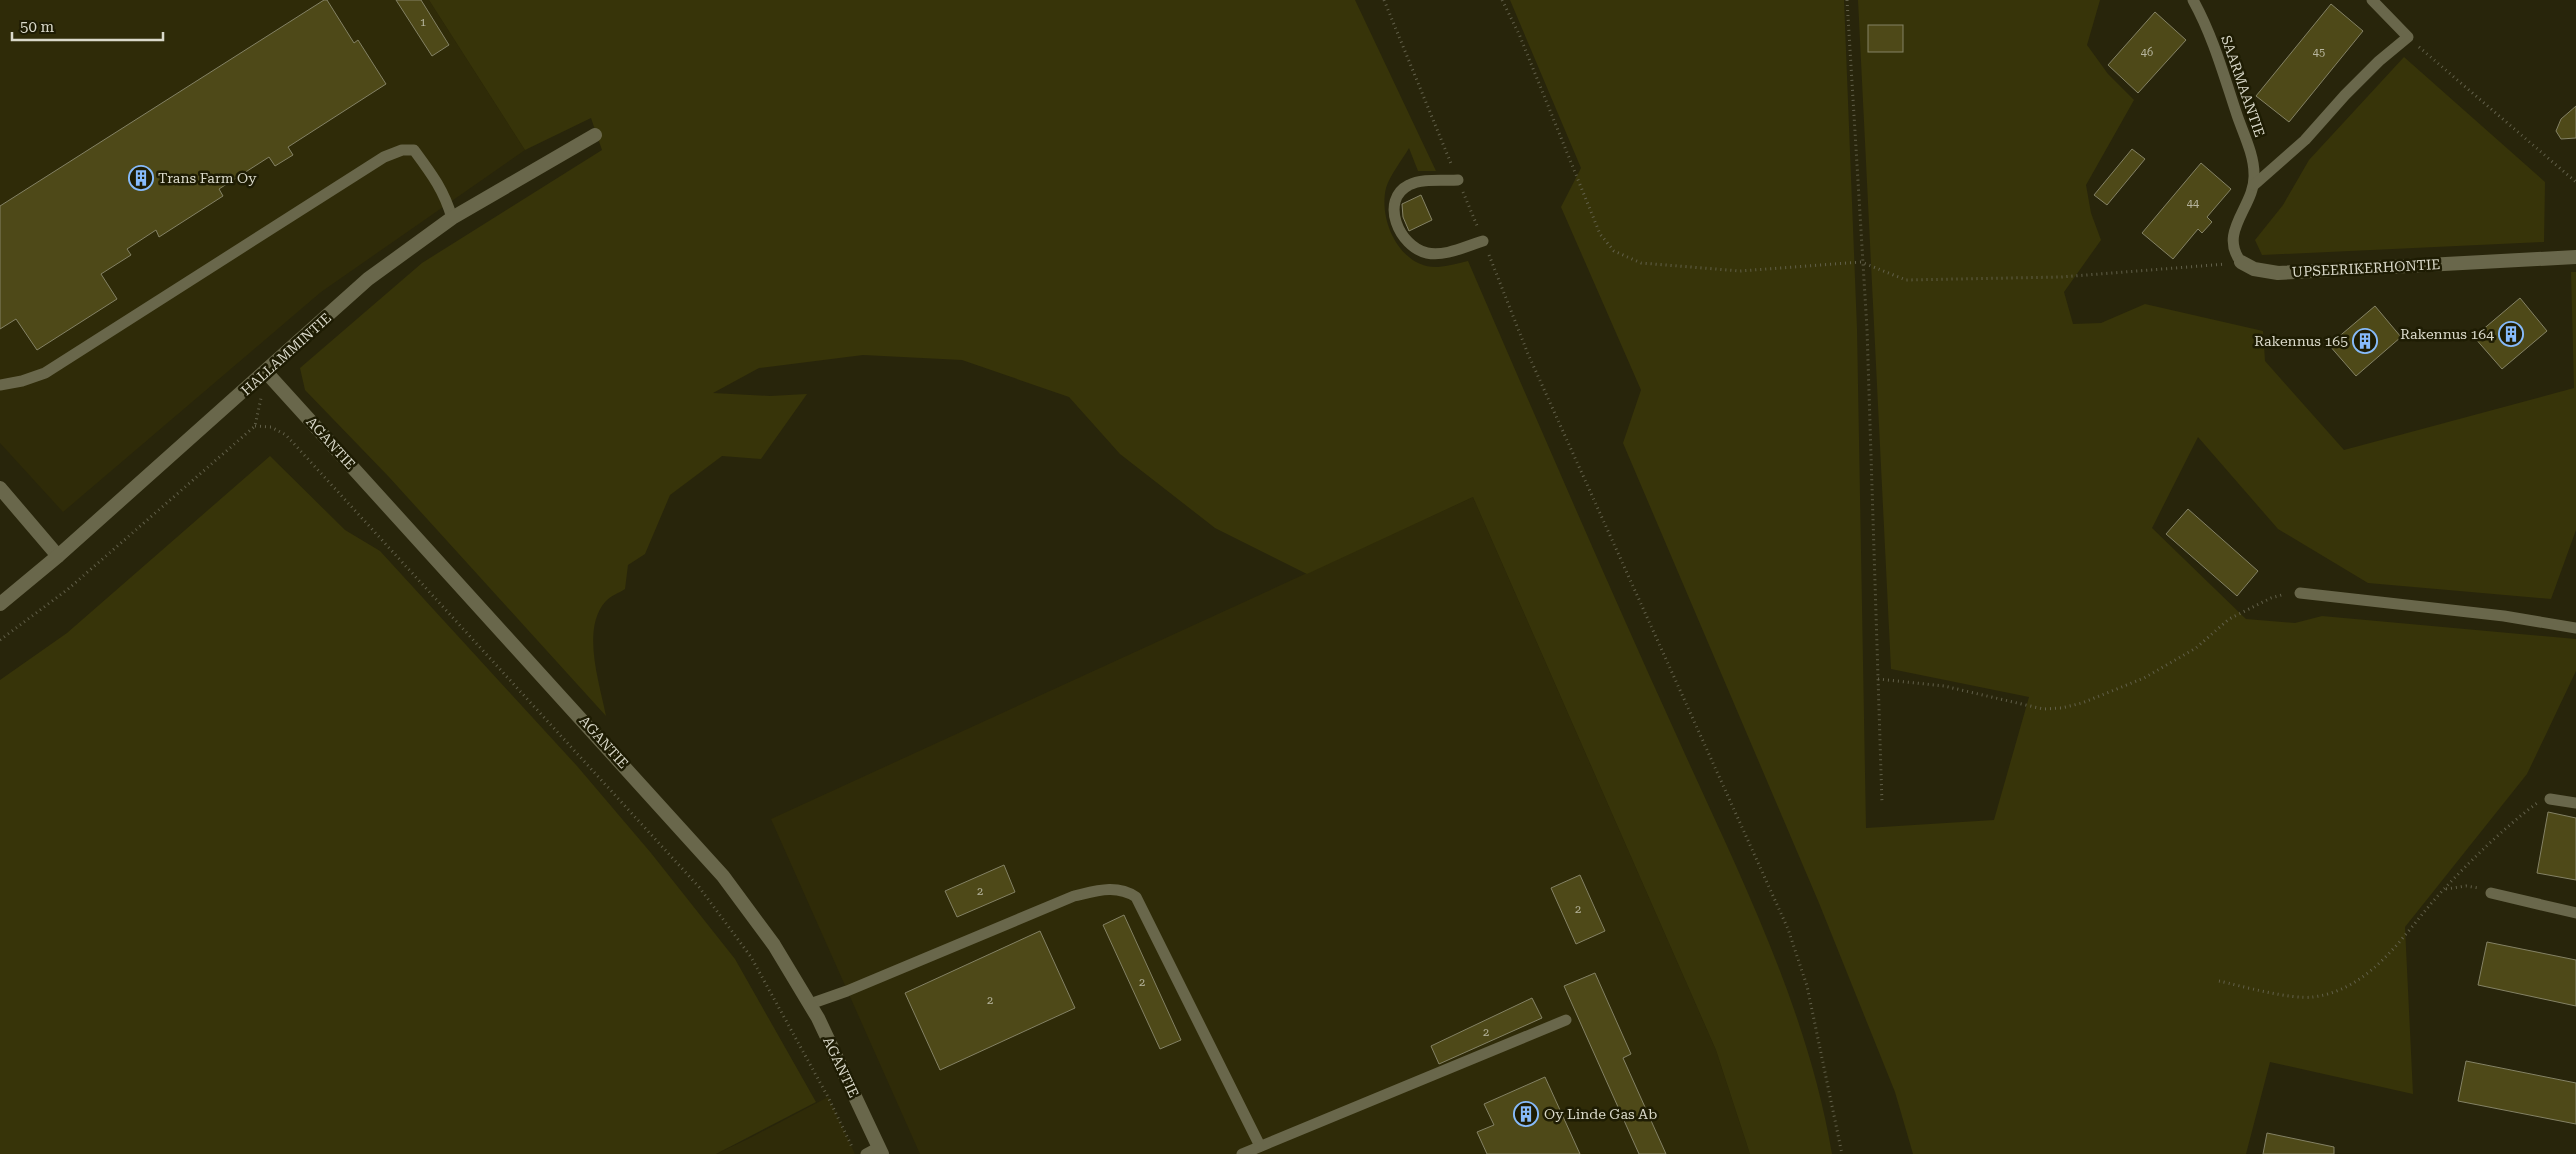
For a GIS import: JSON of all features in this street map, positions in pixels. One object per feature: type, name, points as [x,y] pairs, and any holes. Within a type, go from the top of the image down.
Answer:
[{"type":"street","name":"HALLAMMINTIE","points":[[0,604],[58,556],[368,279],[452,218],[594,136]]},
{"type":"street","name":"UPSEERIKERHONTIE","points":[[2242,262],[2254,269],[2278,273],[2576,257]]},
{"type":"street","name":"AGANTIE","points":[[266,372],[718,869],[774,945],[810,1004],[876,1152]]},
{"type":"street","points":[[0,488],[58,556]]},
{"type":"lane","name":"SAARMAANTIE","points":[[2193,0],[2209,32],[2253,162],[2254,185]]},
{"type":"lane","points":[[2242,262],[2235,254],[2233,247],[2233,230],[2254,185],[2305,140],[2345,94],[2379,61],[2408,37],[2372,0]]},
{"type":"lane","points":[[0,385],[22,381],[45,373],[384,157],[402,150],[414,150],[434,177],[445,195],[452,218]]},
{"type":"lane","points":[[1458,180],[1418,182],[1404,188],[1397,195],[1393,207],[1398,224],[1410,242],[1428,253],[1448,252],[1483,241]]},
{"type":"lane","points":[[2300,593],[2504,616],[2576,628]]},
{"type":"lane","points":[[2550,799],[2576,803]]},
{"type":"lane","points":[[810,1004],[847,991],[1074,896],[1104,889],[1125,890],[1136,897],[1260,1146]]},
{"type":"lane","points":[[2491,893],[2576,913]]},
{"type":"lane","points":[[1242,1154],[1566,1020]]},
{"type":"path","points":[[1384,0],[1528,354],[1788,929],[1807,986],[1842,1154]]},
{"type":"path","points":[[1502,0],[1519,34],[1600,234],[1614,251],[1641,263],[1740,271],[1861,262],[1906,280],[2062,277],[2242,262]]},
{"type":"path","points":[[1847,0],[1867,339],[1882,804]]},
{"type":"path","points":[[2408,37],[2576,182]]},
{"type":"path","points":[[0,640],[67,590],[256,426],[266,372]]},
{"type":"path","points":[[256,426],[271,427],[286,435],[699,887],[751,957],[828,1097],[855,1154]]},
{"type":"path","points":[[1878,679],[1944,686],[2042,710],[2062,708],[2082,703],[2144,678],[2196,648],[2229,619],[2271,598],[2300,593]]},
{"type":"path","points":[[2219,982],[2299,997],[2311,997],[2328,994],[2370,971],[2394,950],[2471,861],[2537,803],[2550,799]]},
{"type":"path","points":[[2444,890],[2466,886],[2491,893]]},
{"type":"shaded area","points":[[0,0],[429,0],[525,150],[321,292],[63,512],[0,443]]},
{"type":"shaded area","points":[[429,0],[1355,0],[1436,171],[1418,171],[1409,148],[1386,188],[1384,201],[1389,228],[1403,252],[1425,266],[1438,267],[1468,261],[1596,556],[1767,938],[1805,1044],[1821,1099],[1832,1154],[1750,1154],[1716,1050],[1473,497],[1307,574],[1215,528],[1120,454],[1069,397],[962,360],[863,355],[759,368],[713,393],[770,396],[807,394],[761,459],[722,456],[670,495],[645,554],[628,565],[625,589],[605,602],[598,614],[594,627],[594,658],[606,716],[389,477],[305,390],[300,368],[422,263],[602,150],[591,118],[525,150]]},
{"type":"shaded area","points":[[1510,0],[1844,0],[1857,329],[1866,828],[1994,820],[2029,697],[1891,669],[1858,0],[2100,0],[2087,45],[2108,74],[2134,100],[2086,185],[2091,213],[2101,240],[2064,292],[2073,324],[2101,323],[2145,304],[2263,331],[2265,361],[2344,450],[2574,388],[2571,272],[2576,272],[2576,530],[2551,599],[2368,583],[2278,529],[2198,437],[2152,528],[2246,619],[2295,623],[2322,616],[2576,639],[2576,671],[2527,774],[2405,927],[2413,1094],[2270,1062],[2246,1154],[1913,1154],[1895,1092],[1819,903],[1623,443],[1641,390],[1561,207],[1581,168]]},
{"type":"shaded area","points":[[2404,57],[2545,182],[2544,242],[2262,255],[2255,240],[2283,205],[2309,160]]},
{"type":"shaded area","points":[[270,456],[345,530],[380,551],[577,766],[651,853],[735,959],[816,1102],[716,1154],[0,1154],[0,680],[67,633]]},
{"type":"shaded area","points":[[1473,497],[1716,1050],[1750,1154],[920,1154],[771,819]]},
{"type":"shaded area","points":[[828,1097],[855,1154],[716,1154],[748,1139]]},
{"type":"building","name":"Trans Farm Oy","points":[[324,0],[327,0],[354,43],[358,40],[386,84],[288,147],[293,155],[275,166],[269,157],[219,189],[223,196],[159,237],[156,230],[127,249],[131,255],[101,274],[117,299],[37,350],[16,319],[0,329],[0,206]]},
{"type":"building","points":[[396,0],[421,0],[449,45],[432,56]]},
{"type":"building","points":[[2331,4],[2363,31],[2289,122],[2256,96]]},
{"type":"building","points":[[2155,12],[2186,40],[2138,93],[2108,65]]},
{"type":"building","points":[[1868,25],[1903,25],[1903,52],[1868,52]]},
{"type":"building","points":[[2576,106],[2576,138],[2561,139],[2556,131],[2561,119]]},
{"type":"building","points":[[2132,149],[2145,159],[2107,205],[2094,195]]},
{"type":"building","points":[[2201,163],[2231,189],[2207,217],[2212,222],[2202,233],[2198,229],[2173,259],[2142,233]]},
{"type":"building","points":[[1421,195],[1432,220],[1409,231],[1403,217],[1402,204]]},
{"type":"building","name":"Rakennus 164","points":[[2520,298],[2547,331],[2502,369],[2474,337]]},
{"type":"building","name":"Rakennus 165","points":[[2375,306],[2401,337],[2356,376],[2329,345]]},
{"type":"building","points":[[2188,509],[2258,571],[2237,596],[2166,534]]},
{"type":"building","points":[[2548,812],[2576,818],[2576,880],[2537,873]]},
{"type":"building","points":[[1004,865],[1015,892],[957,917],[945,891]]},
{"type":"building","points":[[1580,875],[1605,931],[1576,944],[1551,888]]},
{"type":"building","points":[[1124,915],[1181,1040],[1160,1049],[1103,925]]},
{"type":"building","points":[[1040,931],[1075,1008],[940,1070],[905,993]]},
{"type":"building","points":[[2487,942],[2576,960],[2576,1006],[2478,985]]},
{"type":"building","points":[[1595,973],[1631,1054],[1623,1058],[1666,1154],[1639,1154],[1564,986]]},
{"type":"building","points":[[1532,998],[1542,1018],[1439,1064],[1431,1046]]},
{"type":"building","points":[[2466,1061],[2576,1083],[2576,1124],[2458,1101]]},
{"type":"building","name":"Oy Linde Gas Ab","points":[[1545,1077],[1580,1154],[1487,1154],[1477,1132],[1494,1125],[1484,1104]]},
{"type":"building","points":[[2267,1133],[2334,1147],[2334,1154],[2263,1154]]},
{"type":"place","name":"Trans Farm Oy","points":[[141,178]]},
{"type":"place","name":"Rakennus 164","points":[[2511,334]]},
{"type":"place","name":"Rakennus 165","points":[[2365,341]]},
{"type":"place","name":"Oy Linde Gas Ab","points":[[1526,1114]]}]
